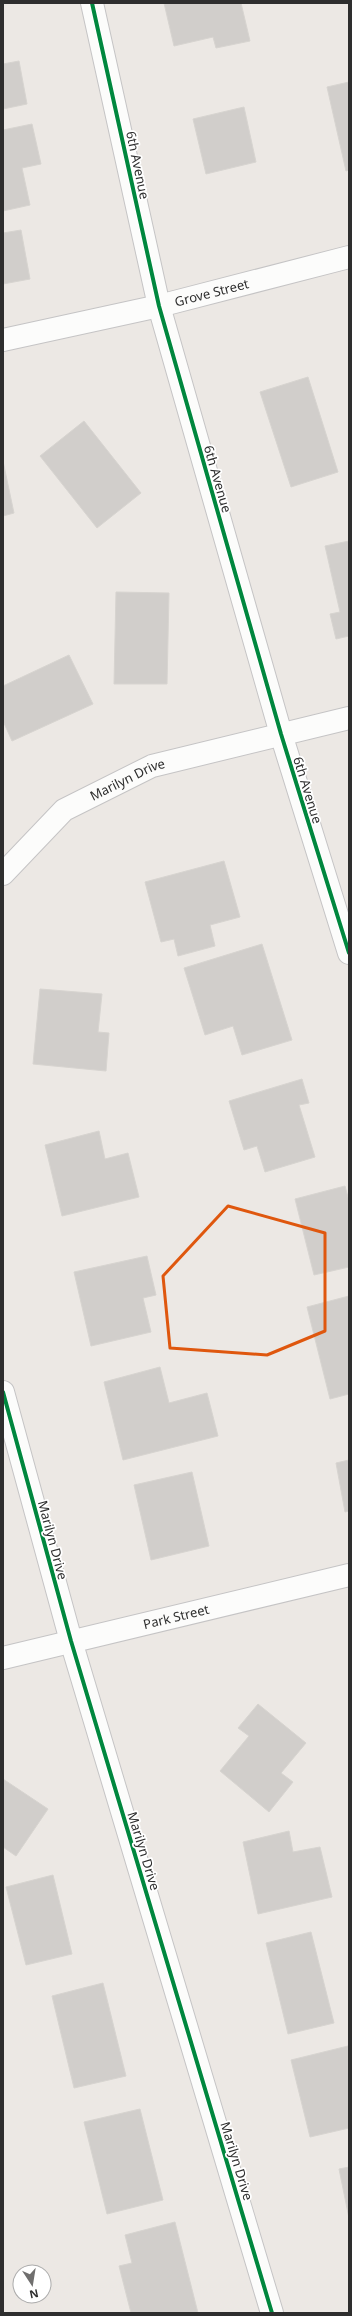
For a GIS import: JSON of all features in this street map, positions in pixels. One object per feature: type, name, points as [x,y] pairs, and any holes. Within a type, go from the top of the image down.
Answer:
[{"type":"street","name":"6th Avenue","points":[[92,3],[159,306],[281,734],[349,953]]},
{"type":"street","name":"Grove Street","points":[[3,340],[159,306],[349,257]]},
{"type":"street","name":"Marilyn Drive","points":[[3,874],[64,810],[152,766],[349,718]]},
{"type":"street","name":"Marilyn Drive","points":[[3,1392],[71,1642],[272,2313]]},
{"type":"street","name":"Park Street","points":[[3,1658],[349,1575]]},
{"type":"highlighted area","points":[[228,1206],[325,1233],[325,1331],[267,1355],[170,1348],[163,1276]]},
{"type":"building","points":[[164,3],[241,3],[250,41],[216,48],[213,37],[174,46]]},
{"type":"building","points":[[19,61],[27,104],[3,109],[3,64]]},
{"type":"building","points":[[349,82],[349,170],[346,171],[327,87]]},
{"type":"building","points":[[244,107],[256,162],[206,174],[193,119]]},
{"type":"building","points":[[32,124],[41,164],[22,168],[30,205],[3,211],[3,130]]},
{"type":"building","points":[[21,230],[30,279],[3,284],[3,233]]},
{"type":"building","points":[[308,377],[338,472],[291,487],[260,392]]},
{"type":"building","points":[[84,421],[141,493],[97,528],[40,456]]},
{"type":"building","points":[[3,461],[14,513],[3,516]]},
{"type":"building","points":[[349,541],[349,636],[336,639],[330,614],[340,612],[325,546]]},
{"type":"building","points":[[116,592],[169,593],[167,684],[114,684]]},
{"type":"building","points":[[69,655],[93,704],[12,741],[3,721],[3,686]]},
{"type":"building","points":[[224,861],[240,917],[210,925],[215,946],[178,956],[174,939],[161,942],[145,882]]},
{"type":"building","points":[[262,944],[292,1040],[242,1055],[233,1026],[205,1035],[184,968]]},
{"type":"building","points":[[40,989],[102,994],[98,1032],[109,1033],[106,1071],[33,1064]]},
{"type":"building","points":[[302,1079],[309,1103],[299,1105],[315,1157],[265,1172],[257,1146],[244,1150],[229,1101]]},
{"type":"building","points":[[99,1131],[105,1159],[128,1153],[139,1197],[62,1216],[45,1145]]},
{"type":"building","points":[[345,1186],[349,1201],[349,1267],[314,1275],[295,1199]]},
{"type":"building","points":[[147,1256],[156,1295],[143,1298],[151,1332],[91,1346],[74,1272]]},
{"type":"building","points":[[349,1296],[349,1394],[330,1399],[307,1307]]},
{"type":"building","points":[[160,1367],[169,1403],[207,1393],[218,1436],[123,1460],[104,1382]]},
{"type":"building","points":[[349,1460],[349,1511],[345,1512],[336,1463]]},
{"type":"building","points":[[192,1472],[209,1546],[151,1560],[134,1485]]},
{"type":"building","points":[[258,1704],[306,1743],[281,1773],[293,1782],[269,1812],[220,1771],[249,1736],[238,1728]]},
{"type":"building","points":[[3,1779],[48,1809],[16,1856],[3,1847]]},
{"type":"building","points":[[289,1831],[293,1852],[320,1847],[332,1897],[258,1914],[243,1842]]},
{"type":"building","points":[[53,1875],[72,1954],[26,1965],[6,1887]]},
{"type":"building","points":[[311,1932],[334,2023],[288,2034],[266,1943]]},
{"type":"building","points":[[103,1983],[126,2076],[74,2088],[52,1996]]},
{"type":"building","points":[[348,2046],[349,2128],[310,2137],[291,2060]]},
{"type":"building","points":[[140,2109],[163,2200],[107,2214],[84,2122]]},
{"type":"building","points":[[349,2167],[349,2218],[339,2169]]},
{"type":"building","points":[[175,2222],[198,2313],[131,2313],[119,2266],[132,2263],[125,2235]]},
{"type":"cycle path","points":[[92,3],[159,306],[281,734],[349,953]]},
{"type":"cycle path","points":[[3,1392],[71,1641],[272,2313]]}]
